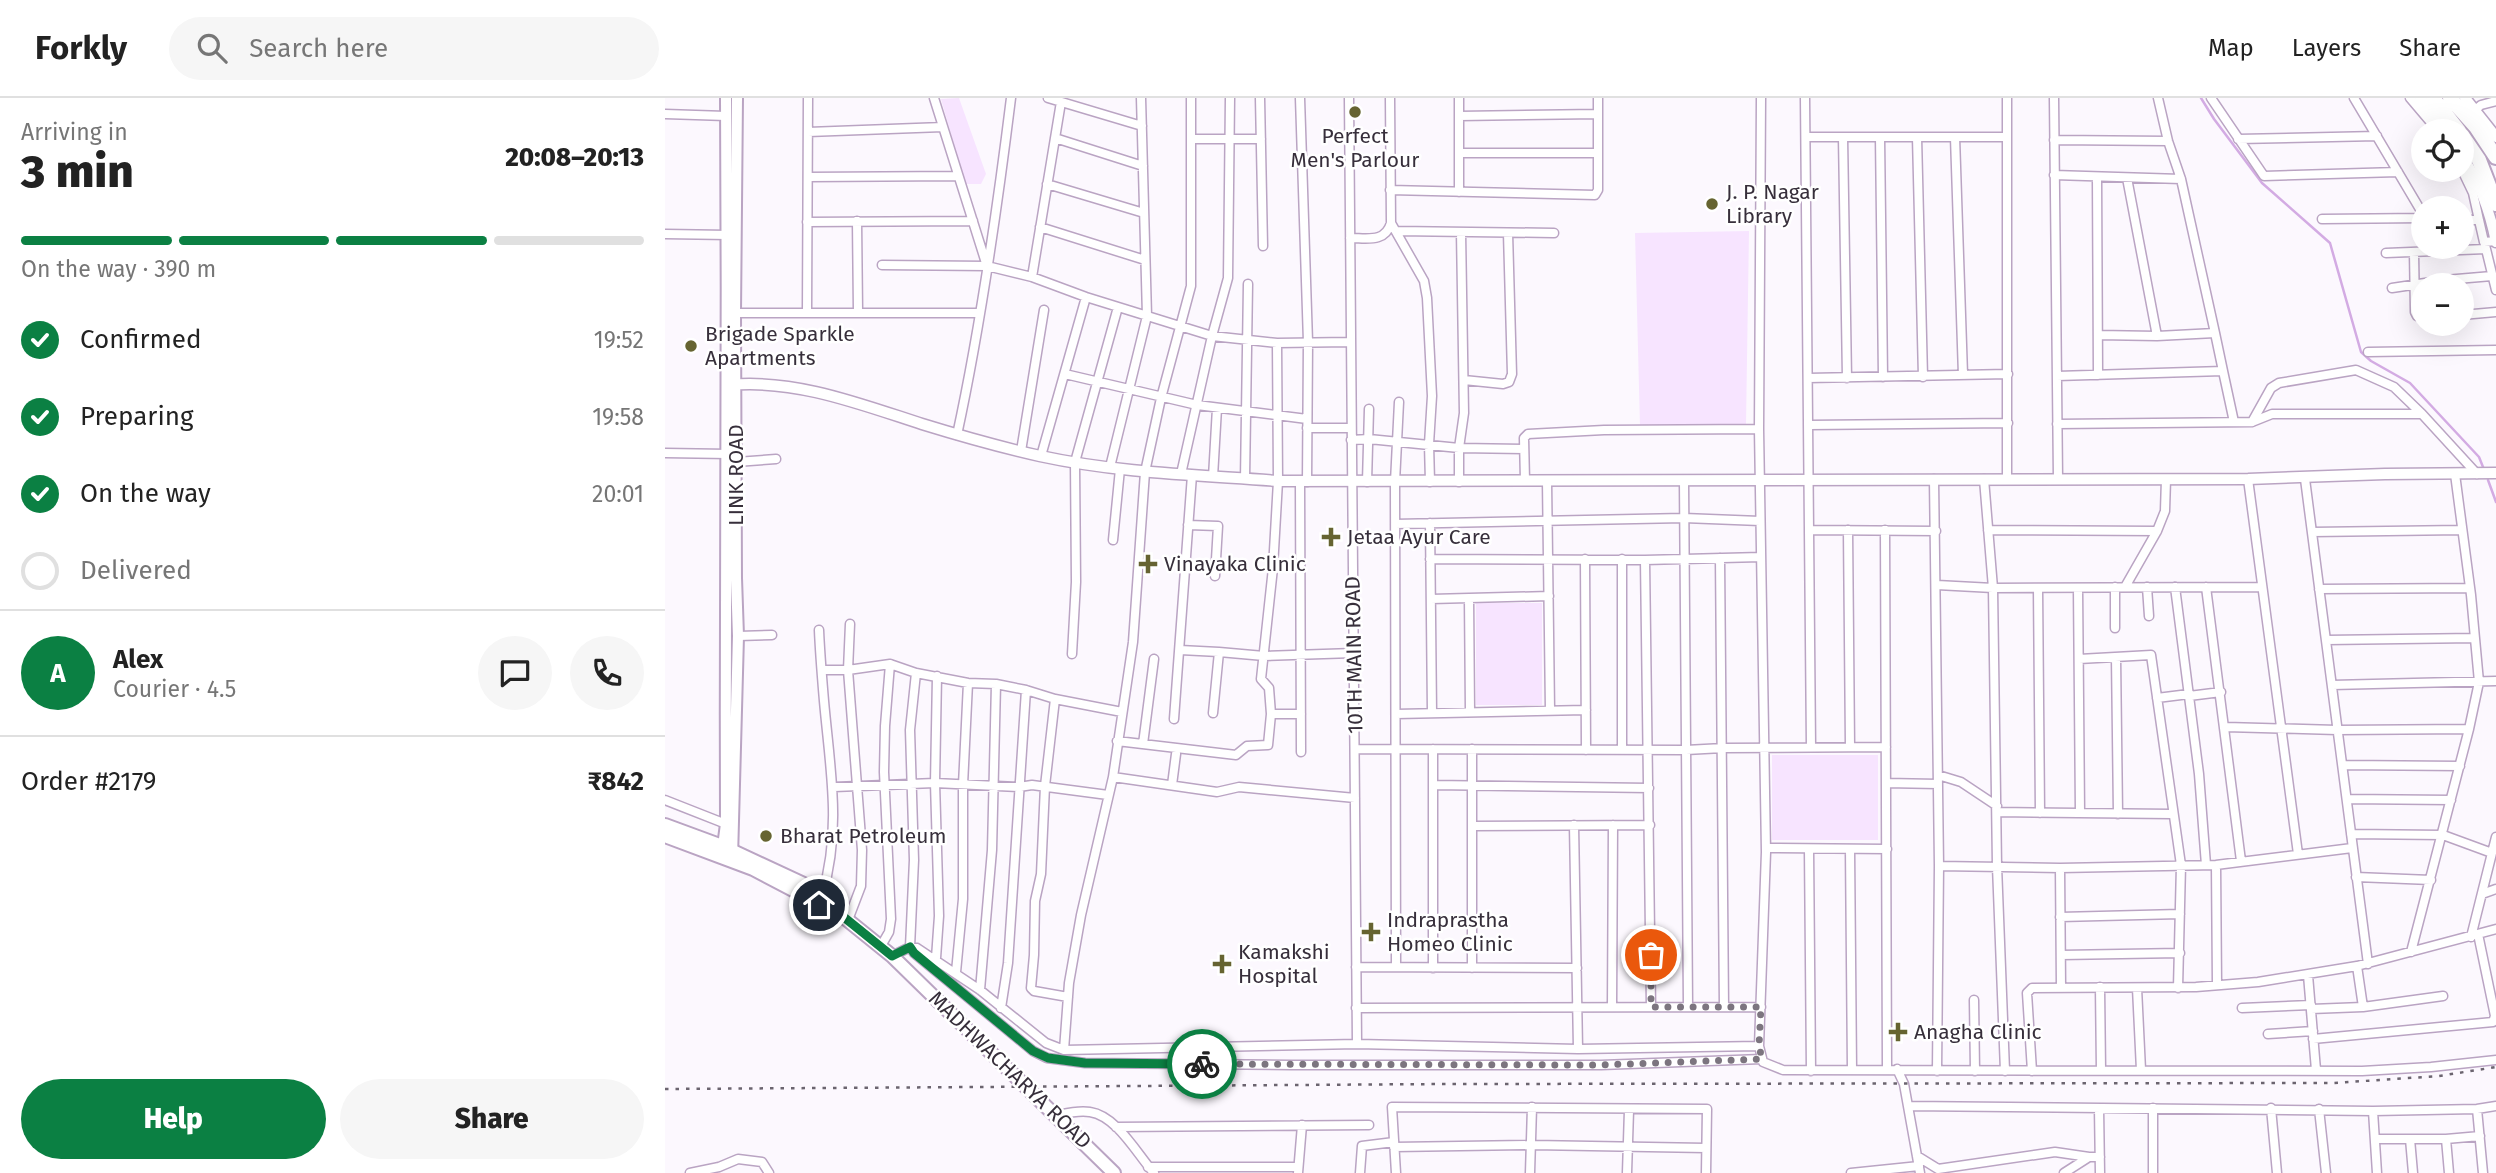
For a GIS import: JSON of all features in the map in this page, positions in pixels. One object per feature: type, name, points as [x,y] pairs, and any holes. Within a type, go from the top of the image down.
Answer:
[{"type":"highway","points":[[2433,98],[2450,119]]},
{"type":"highway","points":[[2450,98],[2476,127],[2496,157]]},
{"type":"highway","points":[[2474,152],[2496,204]]},
{"type":"main road","points":[[726,98],[732,235],[731,385]]},
{"type":"main road","name":"LINK ROAD","points":[[727,854],[738,636],[731,385],[734,313],[732,235],[737,98]]},
{"type":"main road","points":[[727,854],[732,456]]},
{"type":"main road","name":"MADHWACHARYA ROAD","points":[[665,825],[727,854],[832,913],[844,917]]},
{"type":"main road","name":"MADHWACHARYA ROAD","points":[[665,836],[727,854],[808,886],[822,895],[844,917],[892,956],[1114,1173]]},
{"type":"street","points":[[807,313],[809,98]]},
{"type":"street","points":[[934,98],[987,266]]},
{"type":"street","points":[[957,435],[987,266],[1011,98]]},
{"type":"street","points":[[1048,98],[1142,126]]},
{"type":"street","points":[[1113,540],[1115,468],[1147,316],[1141,98]]},
{"type":"street","points":[[1064,1051],[1068,997],[1081,915],[1112,777],[1133,642],[1145,472],[1161,398],[1191,286],[1191,98]]},
{"type":"street","points":[[1174,719],[1188,525],[1186,475],[1197,405],[1228,278],[1230,98]]},
{"type":"street","points":[[1260,98],[1263,247]]},
{"type":"street","points":[[1300,98],[1308,342],[1303,482],[1301,752]]},
{"type":"street","name":"10TH MAIN ROAD","points":[[1349,98],[1357,1044]]},
{"type":"street","points":[[1350,238],[1381,238],[1388,233],[1391,223],[1390,98]]},
{"type":"street","points":[[1459,98],[1459,192]]},
{"type":"street","points":[[1390,190],[1595,195],[1598,190],[1598,98]]},
{"type":"street","points":[[1761,98],[1759,480],[1766,848],[1759,1046],[1763,1062],[1783,1070],[1811,1071],[2376,1071],[2496,1060]]},
{"type":"street","points":[[1805,98],[1811,747]]},
{"type":"street","points":[[2007,98],[2007,480]]},
{"type":"street","points":[[2054,98],[2058,479]]},
{"type":"street","points":[[2158,98],[2168,141],[2181,179],[2234,422]]},
{"type":"street","points":[[2211,98],[2265,176],[2398,172]]},
{"type":"street","points":[[2354,98],[2412,196]]},
{"type":"street","points":[[2410,98],[2428,119]]},
{"type":"street","points":[[2420,98],[2437,119]]},
{"type":"street","points":[[2465,98],[2496,137]]},
{"type":"street","points":[[2475,110],[2481,105],[2496,101]]},
{"type":"street","points":[[1032,277],[1061,102]]},
{"type":"street","points":[[665,114],[726,116]]},
{"type":"street","points":[[1459,116],[1598,114]]},
{"type":"street","points":[[808,132],[943,127]]},
{"type":"street","points":[[1806,136],[2007,138]]},
{"type":"street","points":[[2238,139],[2377,136]]},
{"type":"street","points":[[1843,137],[1847,378]]},
{"type":"street","points":[[1880,137],[1883,377]]},
{"type":"street","points":[[1917,137],[1923,377]]},
{"type":"street","points":[[1955,137],[1963,375]]},
{"type":"street","points":[[1055,138],[1143,166]]},
{"type":"street","points":[[1191,139],[1261,139]]},
{"type":"street","points":[[2054,140],[2168,141]]},
{"type":"street","points":[[1459,153],[1598,153]]},
{"type":"street","points":[[2054,175],[2181,179]]},
{"type":"street","points":[[808,177],[958,176]]},
{"type":"street","points":[[2097,177],[2098,375]]},
{"type":"street","points":[[2127,178],[2157,336]]},
{"type":"street","points":[[2468,182],[2473,193],[2496,290]]},
{"type":"street","points":[[2474,182],[2490,216],[2496,241],[2474,246]]},
{"type":"street","points":[[1047,184],[1144,213]]},
{"type":"street","points":[[2322,219],[2411,217]]},
{"type":"street","points":[[2474,220],[2479,220]]},
{"type":"street","points":[[857,221],[858,311]]},
{"type":"street","points":[[807,222],[973,221]]},
{"type":"street","points":[[1391,223],[1426,287],[1432,396],[1430,482]]},
{"type":"street","points":[[1040,227],[1145,260]]},
{"type":"street","points":[[1397,231],[1554,233]]},
{"type":"street","points":[[1459,482],[1459,447],[1464,413],[1461,232]]},
{"type":"street","points":[[1464,380],[1503,384],[1509,382],[1512,374],[1507,233]]},
{"type":"street","points":[[665,234],[732,235]]},
{"type":"street","points":[[2386,253],[2411,252]]},
{"type":"street","points":[[882,265],[987,266],[1032,277],[1086,297],[1212,336],[1277,343],[1350,342]]},
{"type":"street","points":[[2474,278],[2493,276]]},
{"type":"street","points":[[1245,479],[1248,284]]},
{"type":"street","points":[[2392,288],[2411,285]]},
{"type":"street","points":[[1041,456],[1086,297]]},
{"type":"street","points":[[1072,654],[1076,582],[1075,462],[1118,307]]},
{"type":"street","points":[[1021,451],[1044,310]]},
{"type":"street","points":[[2474,314],[2496,312]]},
{"type":"street","points":[[734,313],[979,313]]},
{"type":"street","points":[[2098,335],[2215,333]]},
{"type":"street","points":[[1118,741],[1236,755],[1247,746],[1268,746],[1271,714],[1269,688],[1261,681],[1273,568],[1278,481],[1277,343]]},
{"type":"street","points":[[2368,352],[2496,350]]},
{"type":"street","points":[[2252,422],[2271,387],[2279,383],[2356,370],[2394,387],[2423,414],[2477,474]]},
{"type":"street","points":[[2057,376],[2223,372]]},
{"type":"street","points":[[1808,378],[2008,373]]},
{"type":"street","points":[[1065,374],[1197,405],[1351,428]]},
{"type":"street","points":[[731,385],[795,388],[831,395],[957,435],[1075,462],[1145,472],[1278,481],[2248,480],[2385,474],[2496,473]]},
{"type":"street","points":[[1396,967],[1395,482],[1399,402]]},
{"type":"street","points":[[1213,477],[1217,408]]},
{"type":"street","points":[[1367,482],[1369,409]]},
{"type":"street","points":[[2057,424],[2252,422],[2272,414],[2423,414]]},
{"type":"street","points":[[1809,425],[2008,423]]},
{"type":"street","points":[[1525,481],[1524,438],[1528,434],[1604,430],[1759,429]]},
{"type":"street","points":[[1351,440],[1524,449]]},
{"type":"street","points":[[665,453],[776,459]]},
{"type":"street","points":[[2411,952],[2443,835],[2479,682],[2455,474]]},
{"type":"street","points":[[1934,479],[1939,866],[1937,1071]]},
{"type":"street","points":[[1984,479],[1993,588],[1997,866],[2005,1071]]},
{"type":"street","points":[[2125,587],[2157,531],[2165,511],[2166,479]]},
{"type":"street","points":[[2305,479],[2368,964]]},
{"type":"street","points":[[2248,480],[2298,854]]},
{"type":"street","points":[[1547,481],[1550,710]]},
{"type":"street","points":[[1684,481],[1688,1007]]},
{"type":"street","points":[[1395,524],[1684,518],[1760,521]]},
{"type":"street","points":[[1430,523],[1431,713]]},
{"type":"street","points":[[1188,525],[1218,526],[1215,576]]},
{"type":"street","points":[[1809,530],[1936,531]]},
{"type":"street","points":[[1848,530],[1850,747]]},
{"type":"street","points":[[1851,1173],[1919,1170],[1904,1084],[1892,1070],[1887,849],[1885,530]]},
{"type":"street","points":[[1988,530],[2157,531]]},
{"type":"street","points":[[2312,532],[2462,530]]},
{"type":"street","points":[[1430,559],[1646,560],[1761,557]]},
{"type":"street","points":[[1720,558],[1724,1007]]},
{"type":"street","points":[[1585,559],[1587,750]]},
{"type":"street","points":[[1622,559],[1622,750]]},
{"type":"street","points":[[1646,560],[1651,1007]]},
{"type":"street","points":[[1937,585],[1993,588],[2262,587]]},
{"type":"street","points":[[2078,587],[2080,813]]},
{"type":"street","points":[[2115,587],[2115,628]]},
{"type":"street","points":[[2147,587],[2149,616]]},
{"type":"street","points":[[2175,587],[2211,865],[2217,985]]},
{"type":"street","points":[[2206,587],[2241,861]]},
{"type":"street","points":[[2038,588],[2040,813]]},
{"type":"street","points":[[2319,589],[2470,588]]},
{"type":"street","points":[[1431,598],[1549,596]]},
{"type":"street","points":[[1469,598],[1470,712]]},
{"type":"street","points":[[844,917],[861,886],[862,850],[848,670],[850,624]]},
{"type":"street","points":[[819,630],[834,787],[834,828],[822,895]]},
{"type":"street","points":[[738,636],[772,635]]},
{"type":"street","points":[[2326,640],[2475,638]]},
{"type":"street","points":[[1180,649],[1264,656],[1354,653]]},
{"type":"street","points":[[1213,713],[1219,652]]},
{"type":"street","points":[[2078,659],[2151,655],[2181,865],[2178,988]]},
{"type":"street","points":[[2116,657],[2118,814]]},
{"type":"street","points":[[1143,744],[1154,659]]},
{"type":"street","points":[[822,670],[848,670],[890,664],[916,673],[968,683],[996,684],[1122,712]]},
{"type":"street","points":[[881,946],[889,932],[891,919],[885,784],[885,726],[890,664]]},
{"type":"street","points":[[916,673],[910,730],[914,860],[910,947],[1033,1051],[1048,1058],[1066,1061],[1292,1065],[1601,1065],[1762,1059]]},
{"type":"street","points":[[936,958],[939,916],[935,783],[937,676]]},
{"type":"street","points":[[2332,685],[2496,681]]},
{"type":"street","points":[[956,972],[963,899],[963,785],[968,683]]},
{"type":"street","points":[[980,990],[992,850],[996,684]]},
{"type":"street","points":[[1001,1007],[1008,963],[1026,690]]},
{"type":"street","points":[[2157,698],[2221,692]]},
{"type":"street","points":[[1055,699],[1045,786],[1041,874],[1035,901],[1031,988],[1034,991],[1068,997]]},
{"type":"street","points":[[1396,714],[1586,710]]},
{"type":"street","points":[[1271,714],[1301,714]]},
{"type":"street","points":[[2226,727],[2469,729]]},
{"type":"street","points":[[1355,749],[1686,750],[1886,747]]},
{"type":"street","points":[[1433,749],[1433,968]]},
{"type":"street","points":[[1472,750],[1472,968]]},
{"type":"street","points":[[1172,785],[1176,754]]},
{"type":"street","points":[[2343,765],[2460,766]]},
{"type":"street","points":[[1112,777],[1217,792],[1243,788],[1355,798]]},
{"type":"street","points":[[1887,783],[1938,780],[1961,782],[1997,809],[2040,813],[2172,814]]},
{"type":"street","points":[[834,787],[935,783],[1019,788],[1045,786],[1108,795]]},
{"type":"street","points":[[1433,785],[1649,788]]},
{"type":"street","points":[[2347,799],[2451,800]]},
{"type":"street","points":[[665,800],[726,824]]},
{"type":"street","points":[[1472,825],[1650,825]]},
{"type":"street","points":[[1574,825],[1579,1049]]},
{"type":"street","points":[[1612,1007],[1613,825]]},
{"type":"street","points":[[2351,834],[2443,835],[2492,853]]},
{"type":"street","points":[[2268,1034],[2313,1035],[2493,1022],[2496,1016],[2475,935],[2496,837]]},
{"type":"street","points":[[1766,848],[1887,849]]},
{"type":"street","points":[[1939,866],[2060,868],[2211,865],[2352,848]]},
{"type":"street","points":[[1809,849],[1811,1071]]},
{"type":"street","points":[[1850,849],[1851,1070]]},
{"type":"street","points":[[2060,868],[2061,987]]},
{"type":"street","points":[[2356,877],[2431,880]]},
{"type":"street","points":[[2482,894],[2496,889]]},
{"type":"street","points":[[2060,917],[2180,914]]},
{"type":"street","points":[[2032,1071],[2028,993],[2032,988],[2178,988],[2308,975],[2368,964],[2496,929]]},
{"type":"street","points":[[892,956],[910,947],[918,948],[956,972],[1047,1043],[1064,1051],[1357,1044],[1579,1049],[1759,1046]]},
{"type":"street","points":[[2061,955],[2180,953]]},
{"type":"street","points":[[2357,966],[2363,1007]]},
{"type":"street","points":[[1356,967],[1577,968]]},
{"type":"street","points":[[2308,975],[2316,1070]]},
{"type":"street","points":[[2101,987],[2101,1070]]},
{"type":"street","points":[[2137,988],[2141,1070]]},
{"type":"street","points":[[2242,1008],[2363,1007],[2443,996]]},
{"type":"street","points":[[1974,1000],[1975,1070]]},
{"type":"street","points":[[1356,1008],[1761,1007]]},
{"type":"street","points":[[1908,1106],[2373,1111],[2477,1109],[2496,1106]]},
{"type":"street","points":[[1396,1173],[1392,1107],[1707,1110],[1706,1173]]},
{"type":"street","points":[[1530,1173],[1533,1144],[1532,1107]]},
{"type":"street","points":[[2099,1108],[2100,1173]]},
{"type":"street","points":[[2153,1108],[2153,1173]]},
{"type":"street","points":[[2271,1108],[2277,1173]]},
{"type":"street","points":[[2477,1109],[2483,1173]]},
{"type":"street","points":[[1627,1173],[1629,1110]]},
{"type":"street","points":[[2319,1110],[2326,1173]]},
{"type":"street","points":[[2373,1111],[2377,1173]]},
{"type":"street","points":[[1057,1115],[1091,1112],[1104,1117],[1116,1127],[1151,1170],[1298,1170],[1301,1125]]},
{"type":"street","points":[[1116,1127],[1369,1125]]},
{"type":"street","points":[[2375,1139],[2480,1136]]},
{"type":"street","points":[[2410,1139],[2413,1173]]},
{"type":"street","points":[[2446,1139],[2449,1173]]},
{"type":"street","points":[[1360,1173],[1362,1146],[1533,1144],[1706,1148]]},
{"type":"street","points":[[1917,1156],[1938,1169],[2055,1152],[2100,1157]]},
{"type":"street","points":[[2064,1173],[2088,1157]]},
{"type":"street","points":[[690,1173],[719,1167],[737,1159],[762,1162],[769,1173]]},
{"type":"street","points":[[1968,1164],[1971,1173]]},
{"type":"shaded area","points":[[959,98],[986,174],[981,184],[965,184],[941,99]]},
{"type":"shaded area","points":[[1749,231],[1746,424],[1640,426],[1635,233]]},
{"type":"shaded area","points":[[1476,603],[1542,603],[1542,705],[1476,705]]},
{"type":"shaded area","points":[[1772,755],[1878,755],[1878,840],[1772,840]]},
{"type":"waterway","points":[[2201,98],[2262,183],[2330,243],[2361,352],[2371,361],[2410,383],[2479,457],[2483,467]]},
{"type":"waterway","points":[[2488,480],[2496,502]]},
{"type":"railway","points":[[665,1089],[1448,1084],[2334,1083],[2439,1076],[2496,1067]]},
{"type":"way so far","points":[[1202,1064],[1601,1065],[1762,1059],[1759,1046],[1761,1007],[1651,1007],[1651,955]]},
{"type":"place","name":"Perfect Men's Parlour","points":[[1355,112]]},
{"type":"place","name":"J. P. Nagar Library","points":[[1712,204]]},
{"type":"place","name":"Brigade Sparkle Apartments","points":[[691,346]]},
{"type":"place","name":"Jetaa Ayur Care","points":[[1331,537]]},
{"type":"place","name":"Vinayaka Clinic","points":[[1148,564]]},
{"type":"place","name":"Bharat Petroleum","points":[[766,836]]},
{"type":"place","name":"Indraprastha Homeo Clinic","points":[[1371,932]]},
{"type":"place","name":"Kamakshi Hospital","points":[[1222,964]]},
{"type":"place","name":"Anagha Clinic","points":[[1898,1032]]},
{"type":"route","points":[[819,905],[832,913],[840,914],[892,956],[910,947],[1007,1031],[1033,1051],[1048,1058],[1085,1063],[1202,1064]]}]
